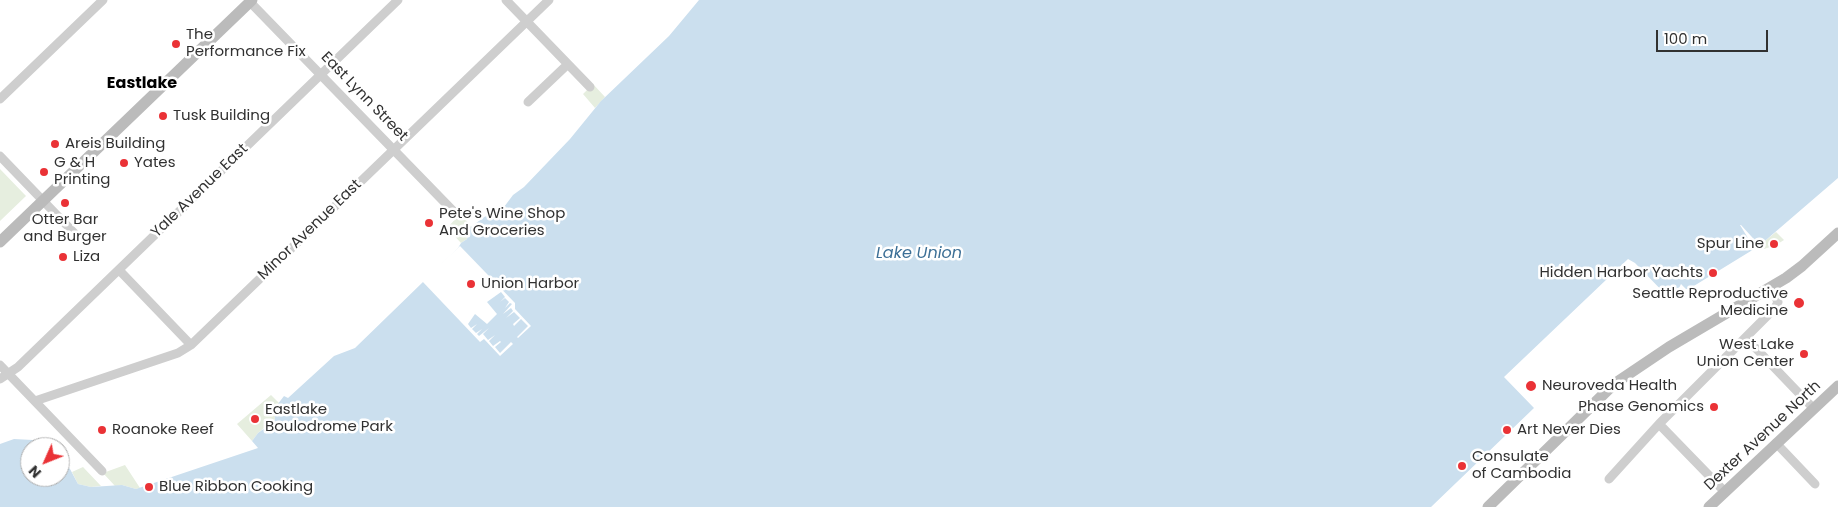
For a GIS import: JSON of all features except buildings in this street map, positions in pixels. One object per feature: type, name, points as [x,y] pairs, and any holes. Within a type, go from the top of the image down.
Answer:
[{"type":"main road","points":[[0,242],[250,1]]},
{"type":"main road","points":[[1488,507],[1614,384],[1669,347],[1802,266],[1838,233]]},
{"type":"main road","name":"Dexter Avenue North","points":[[1710,507],[1838,386]]},
{"type":"street","points":[[0,99],[103,0]]},
{"type":"street","name":"Yale Avenue East","points":[[0,379],[19,366],[398,0]]},
{"type":"street","points":[[506,0],[590,87]]},
{"type":"street","name":"Minor Avenue East","points":[[35,401],[178,353],[191,345],[549,0]]},
{"type":"street","name":"East Lynn Street","points":[[250,1],[457,215]]},
{"type":"street","points":[[528,102],[568,64]]},
{"type":"street","points":[[0,156],[79,238]]},
{"type":"street","points":[[119,270],[191,345]]},
{"type":"street","points":[[1609,479],[1659,424],[1775,308],[1778,302],[1771,286]]},
{"type":"street","points":[[1746,338],[1814,409]]},
{"type":"street","points":[[0,365],[102,471]]},
{"type":"street","points":[[1659,424],[1725,492]]},
{"type":"street","points":[[1776,443],[1815,484]]},
{"type":"green space","points":[[593,84],[605,97],[595,108],[583,94]]},
{"type":"green space","points":[[0,169],[26,196],[0,221]]},
{"type":"green space","points":[[461,213],[471,227],[467,239],[461,243],[447,228]]},
{"type":"green space","points":[[1776,232],[1784,240],[1764,249],[1761,244]]},
{"type":"green space","points":[[271,395],[279,403],[274,409],[275,419],[258,433],[252,441],[237,424]]},
{"type":"green space","points":[[125,465],[140,488],[136,489],[122,485],[115,486],[103,473]]},
{"type":"green space","points":[[83,467],[101,486],[91,487],[78,484],[72,472]]},
{"type":"water","name":"Lake Union","points":[[699,0],[1838,0],[1838,178],[1759,246],[1671,300],[1635,263],[1628,259],[1504,377],[1534,408],[1431,507],[0,507],[0,444],[14,439],[20,439],[20,487],[70,487],[70,469],[78,484],[91,487],[122,485],[136,489],[258,448],[252,441],[258,433],[273,422],[275,419],[274,409],[284,396],[288,398],[334,356],[355,348],[467,239],[471,227],[484,217],[501,211],[513,195],[524,187],[570,139],[601,101],[669,36]]},
{"type":"pier","points":[[1740,225],[1761,247],[1756,250],[1757,247],[1753,242],[1751,243]]},
{"type":"pier","points":[[460,246],[515,303],[515,309],[531,326],[518,338],[528,326],[521,319],[514,326],[513,324],[520,318],[514,312],[506,318],[513,311],[511,308],[503,314],[512,304],[510,303],[505,308],[509,302],[505,298],[500,302],[505,297],[501,292],[487,302],[497,314],[487,324],[475,314],[468,324],[471,328],[477,324],[472,329],[476,333],[482,329],[477,334],[479,336],[489,328],[483,334],[488,340],[495,335],[489,341],[493,346],[501,342],[495,347],[500,353],[511,342],[513,344],[500,356],[484,339],[480,342],[422,281]]},
{"type":"pier","points":[[1681,284],[1686,289],[1690,289],[1671,300],[1660,290],[1664,288],[1671,294],[1682,290],[1681,288],[1672,289],[1679,288]]},
{"type":"place","name":"The Performance Fix","points":[[176,44]]},
{"type":"place","name":"Tusk Building","points":[[163,116]]},
{"type":"place","name":"Areis Building","points":[[55,144]]},
{"type":"place","name":"Yates","points":[[124,163]]},
{"type":"place","name":"G & H Printing","points":[[44,172]]},
{"type":"place","name":"Otter Bar and Burger","points":[[65,203]]},
{"type":"place","name":"Pete's Wine Shop And Groceries","points":[[429,223]]},
{"type":"place","name":"Spur Line","points":[[1774,244]]},
{"type":"place","name":"Liza","points":[[63,257]]},
{"type":"place","name":"Hidden Harbor Yachts","points":[[1713,273]]},
{"type":"place","name":"Union Harbor","points":[[471,284]]},
{"type":"place","name":"Seattle Reproductive Medicine","points":[[1799,303]]},
{"type":"place","name":"West Lake Union Center","points":[[1804,354]]},
{"type":"place","name":"Neuroveda Health","points":[[1531,386]]},
{"type":"place","name":"Phase Genomics","points":[[1714,407]]},
{"type":"place","name":"Eastlake Boulodrome Park","points":[[255,419]]},
{"type":"place","name":"Roanoke Reef","points":[[102,430]]},
{"type":"place","name":"Art Never Dies","points":[[1507,430]]},
{"type":"place","name":"Consulate of Cambodia","points":[[1462,466]]},
{"type":"place","name":"Blue Ribbon Cooking","points":[[149,487]]},
{"type":"district","name":"Eastlake","points":[[142,84]]}]
